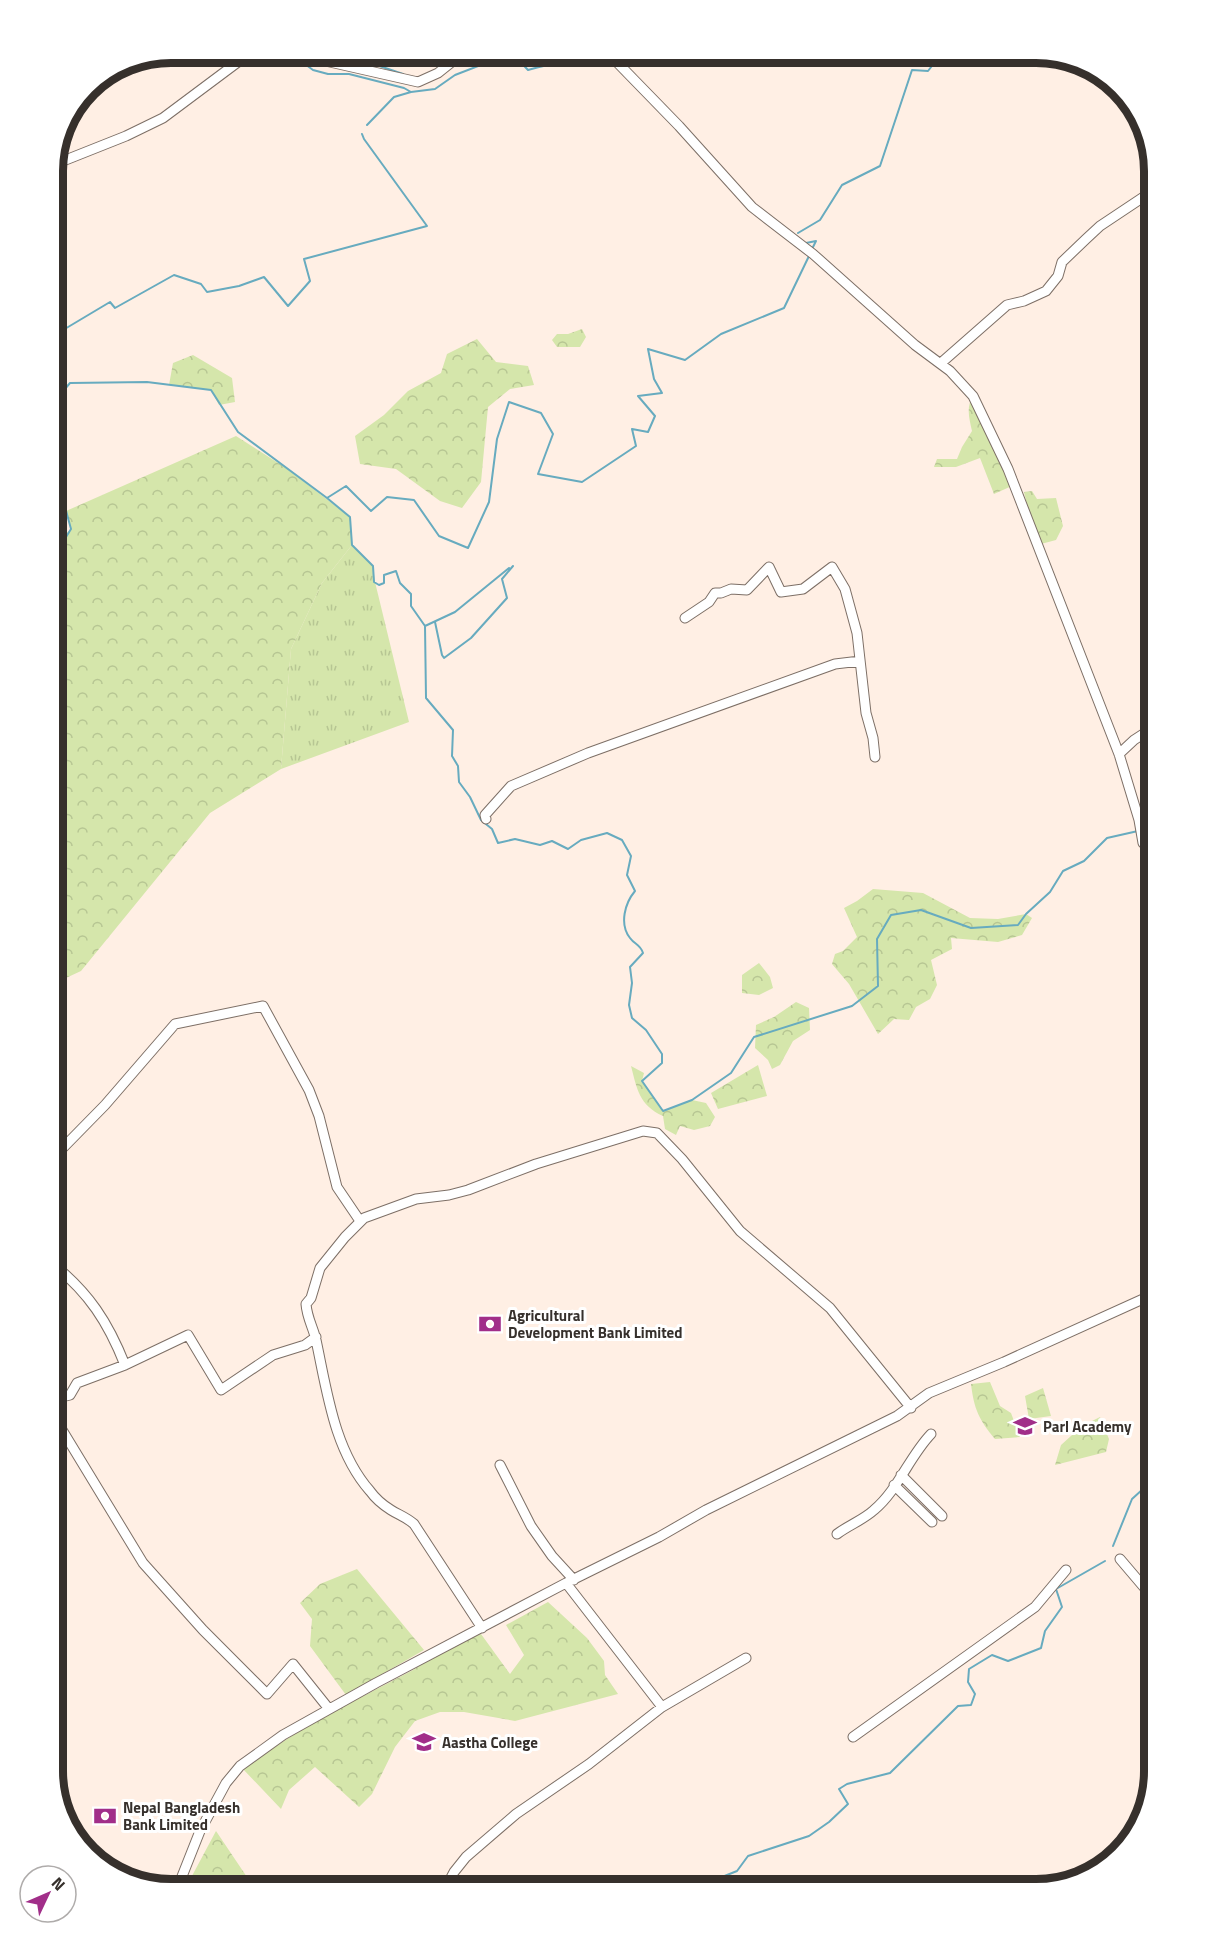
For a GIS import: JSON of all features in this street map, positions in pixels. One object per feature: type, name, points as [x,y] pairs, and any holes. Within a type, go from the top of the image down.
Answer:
[{"type":"street","points":[[63,161],[126,136],[163,118],[236,63]]},
{"type":"street","points":[[334,63],[418,82],[438,73],[450,63]]},
{"type":"street","points":[[618,63],[679,126],[752,207],[810,251],[907,338],[941,363],[973,396],[1008,469],[1119,754],[1144,844]]},
{"type":"street","points":[[941,363],[1007,305],[1024,301],[1046,291],[1058,276],[1062,262],[1086,239],[1100,226],[1144,197]]},
{"type":"street","points":[[685,618],[709,602],[715,593],[731,588],[747,590],[769,567],[781,592],[802,589],[832,567],[845,589],[857,633],[866,714],[873,738],[875,757]]},
{"type":"street","points":[[486,819],[485,815],[511,786],[588,753],[835,664],[860,661]]},
{"type":"street","points":[[1119,754],[1144,734]]},
{"type":"street","points":[[63,1148],[105,1106],[175,1024],[263,1006],[309,1089],[319,1116],[337,1187],[360,1221]]},
{"type":"street","points":[[482,1628],[414,1524],[402,1514],[392,1511],[369,1491],[350,1460],[330,1408],[316,1337],[310,1324],[306,1304],[311,1298],[320,1268],[360,1221],[405,1202],[458,1193],[536,1164],[643,1131],[657,1133],[682,1159],[740,1231],[830,1308],[911,1408]]},
{"type":"street","points":[[63,1273],[97,1308],[112,1332],[125,1365]]},
{"type":"street","points":[[181,1879],[200,1831],[226,1783],[240,1766],[283,1735],[706,1510],[911,1408],[929,1393],[1144,1299]]},
{"type":"street","points":[[63,1397],[70,1395],[77,1383],[125,1365],[188,1335],[221,1390],[273,1355],[305,1345],[316,1337]]},
{"type":"street","points":[[63,1433],[143,1563],[203,1630],[267,1694],[293,1664],[329,1709]]},
{"type":"street","points":[[837,1533],[874,1511],[918,1448],[931,1434]]},
{"type":"street","points":[[500,1465],[531,1526],[662,1707]]},
{"type":"street","points":[[901,1475],[942,1516]]},
{"type":"street","points":[[894,1485],[932,1522]]},
{"type":"street","points":[[1120,1559],[1144,1586]]},
{"type":"street","points":[[853,1737],[1035,1607],[1066,1570]]},
{"type":"street","points":[[450,1879],[457,1868],[490,1835],[526,1806],[589,1764],[662,1707],[746,1658]]},
{"type":"green space","points":[[582,329],[586,337],[580,347],[557,347],[552,340],[557,334],[568,334]]},
{"type":"green space","points":[[477,339],[496,362],[528,366],[534,385],[510,389],[488,407],[481,482],[462,508],[440,501],[396,469],[360,464],[355,436],[384,415],[408,391],[441,373],[447,354]]},
{"type":"green space","points":[[193,355],[232,378],[235,402],[219,405],[211,390],[169,385],[173,363]]},
{"type":"green space","points":[[973,396],[1014,485],[994,494],[980,458],[956,467],[934,467],[937,459],[957,459],[972,431],[969,408]]},
{"type":"green space","points":[[236,436],[286,468],[350,517],[352,545],[322,583],[291,649],[281,769],[210,813],[81,971],[63,979],[63,536],[71,529],[66,511]]},
{"type":"green space","points":[[1032,491],[1037,499],[1056,498],[1063,526],[1056,540],[1041,544],[1031,522],[1024,492]]},
{"type":"green space","points":[[352,545],[373,566],[409,722],[281,769],[291,649],[322,583]]},
{"type":"green space","points":[[873,889],[923,893],[970,918],[998,919],[1026,914],[1032,918],[1022,935],[998,942],[951,938],[952,949],[931,960],[937,985],[930,999],[916,1007],[909,1020],[894,1019],[878,1034],[849,984],[832,964],[835,954],[843,951],[857,937],[844,908]]},
{"type":"green space","points":[[759,963],[770,977],[773,988],[759,995],[742,993],[742,975]]},
{"type":"green space","points":[[796,1002],[809,1008],[810,1030],[793,1041],[780,1065],[772,1069],[768,1060],[755,1048],[756,1025],[774,1017]]},
{"type":"green space","points":[[758,1065],[767,1096],[718,1109],[711,1093]]},
{"type":"green space","points":[[631,1066],[644,1073],[642,1081],[663,1111],[692,1100],[706,1103],[715,1117],[710,1126],[694,1130],[680,1126],[676,1135],[665,1129],[663,1116],[649,1107],[640,1096]]},
{"type":"green space","points":[[990,1382],[1000,1406],[1011,1413],[1020,1437],[995,1439],[981,1420],[971,1384]]},
{"type":"green space","points":[[1043,1388],[1051,1416],[1029,1419],[1025,1396]]},
{"type":"green space","points":[[1100,1417],[1109,1439],[1106,1452],[1055,1465],[1061,1445],[1082,1426]]},
{"type":"green space","points":[[357,1569],[424,1650],[346,1695],[310,1646],[312,1619],[300,1603],[320,1584]]},
{"type":"green space","points":[[548,1602],[587,1638],[604,1661],[605,1675],[618,1694],[515,1721],[464,1712],[440,1712],[415,1721],[395,1747],[372,1794],[359,1807],[315,1767],[289,1790],[281,1809],[242,1768],[312,1723],[413,1670],[449,1647],[481,1634],[510,1674],[524,1655],[506,1625]]},
{"type":"green space","points":[[216,1831],[248,1879],[190,1879]]},
{"type":"waterway","points":[[304,63],[313,70],[328,74],[349,74],[404,88],[411,92],[435,89],[455,75],[486,63]]},
{"type":"waterway","points":[[371,63],[403,74]]},
{"type":"waterway","points":[[521,63],[528,70],[556,63]]},
{"type":"waterway","points":[[798,233],[820,220],[842,185],[880,166],[912,70],[928,71],[934,63]]},
{"type":"waterway","points":[[367,125],[394,97],[411,92]]},
{"type":"waterway","points":[[63,330],[110,302],[115,308],[174,275],[201,284],[207,292],[239,286],[264,277],[288,306],[310,281],[304,259],[427,226],[362,134]]},
{"type":"waterway","points":[[806,243],[816,241],[811,251]]},
{"type":"waterway","points":[[63,391],[70,383],[147,382],[211,390],[238,432],[327,498],[346,486],[371,511],[387,497],[414,500],[439,536],[468,548],[489,502],[497,439],[509,402],[541,413],[553,434],[538,474],[582,482],[636,446],[632,429],[648,432],[655,416],[638,396],[662,393],[654,379],[648,349],[685,360],[721,334],[784,308],[809,256]]},
{"type":"waterway","points":[[327,498],[350,517],[352,545],[373,566],[374,582],[379,585],[384,583],[384,575],[396,571],[400,583],[411,594],[411,606],[425,626],[426,698],[453,730],[452,756],[458,766],[459,782],[470,797],[481,820],[492,829],[498,843],[515,839],[540,845],[552,841],[568,849],[581,840],[607,833],[622,840],[631,856],[627,875],[635,891],[628,901],[624,920],[630,938],[643,953],[630,967],[632,983],[629,1005],[632,1018],[646,1030],[662,1054],[662,1063],[642,1081],[663,1111],[692,1100],[731,1073],[754,1037],[852,1006],[878,986],[877,939],[891,915],[921,910],[971,928],[1018,925],[1026,914],[1050,892],[1063,871],[1084,861],[1107,838],[1138,831]]},
{"type":"waterway","points":[[63,500],[71,529],[63,542]]},
{"type":"waterway","points":[[435,622],[444,658],[471,638],[507,598],[502,579],[513,566]]},
{"type":"waterway","points":[[425,626],[455,612],[509,568]]},
{"type":"waterway","points":[[1113,1546],[1132,1499],[1144,1488]]},
{"type":"waterway","points":[[719,1879],[737,1871],[748,1856],[809,1836],[829,1822],[848,1804],[839,1789],[847,1784],[890,1773],[958,1706],[971,1705],[975,1694],[968,1682],[969,1669],[992,1655],[1008,1661],[1041,1648],[1045,1631],[1062,1607],[1056,1589],[1105,1561]]},
{"type":"place","name":"Agricultural Development Bank Limited","points":[[490,1324]]},
{"type":"place","name":"Parl Academy","points":[[1025,1426]]},
{"type":"place","name":"Aastha College","points":[[424,1742]]},
{"type":"place","name":"Nepal Bangladesh Bank Limited","points":[[105,1816]]}]
